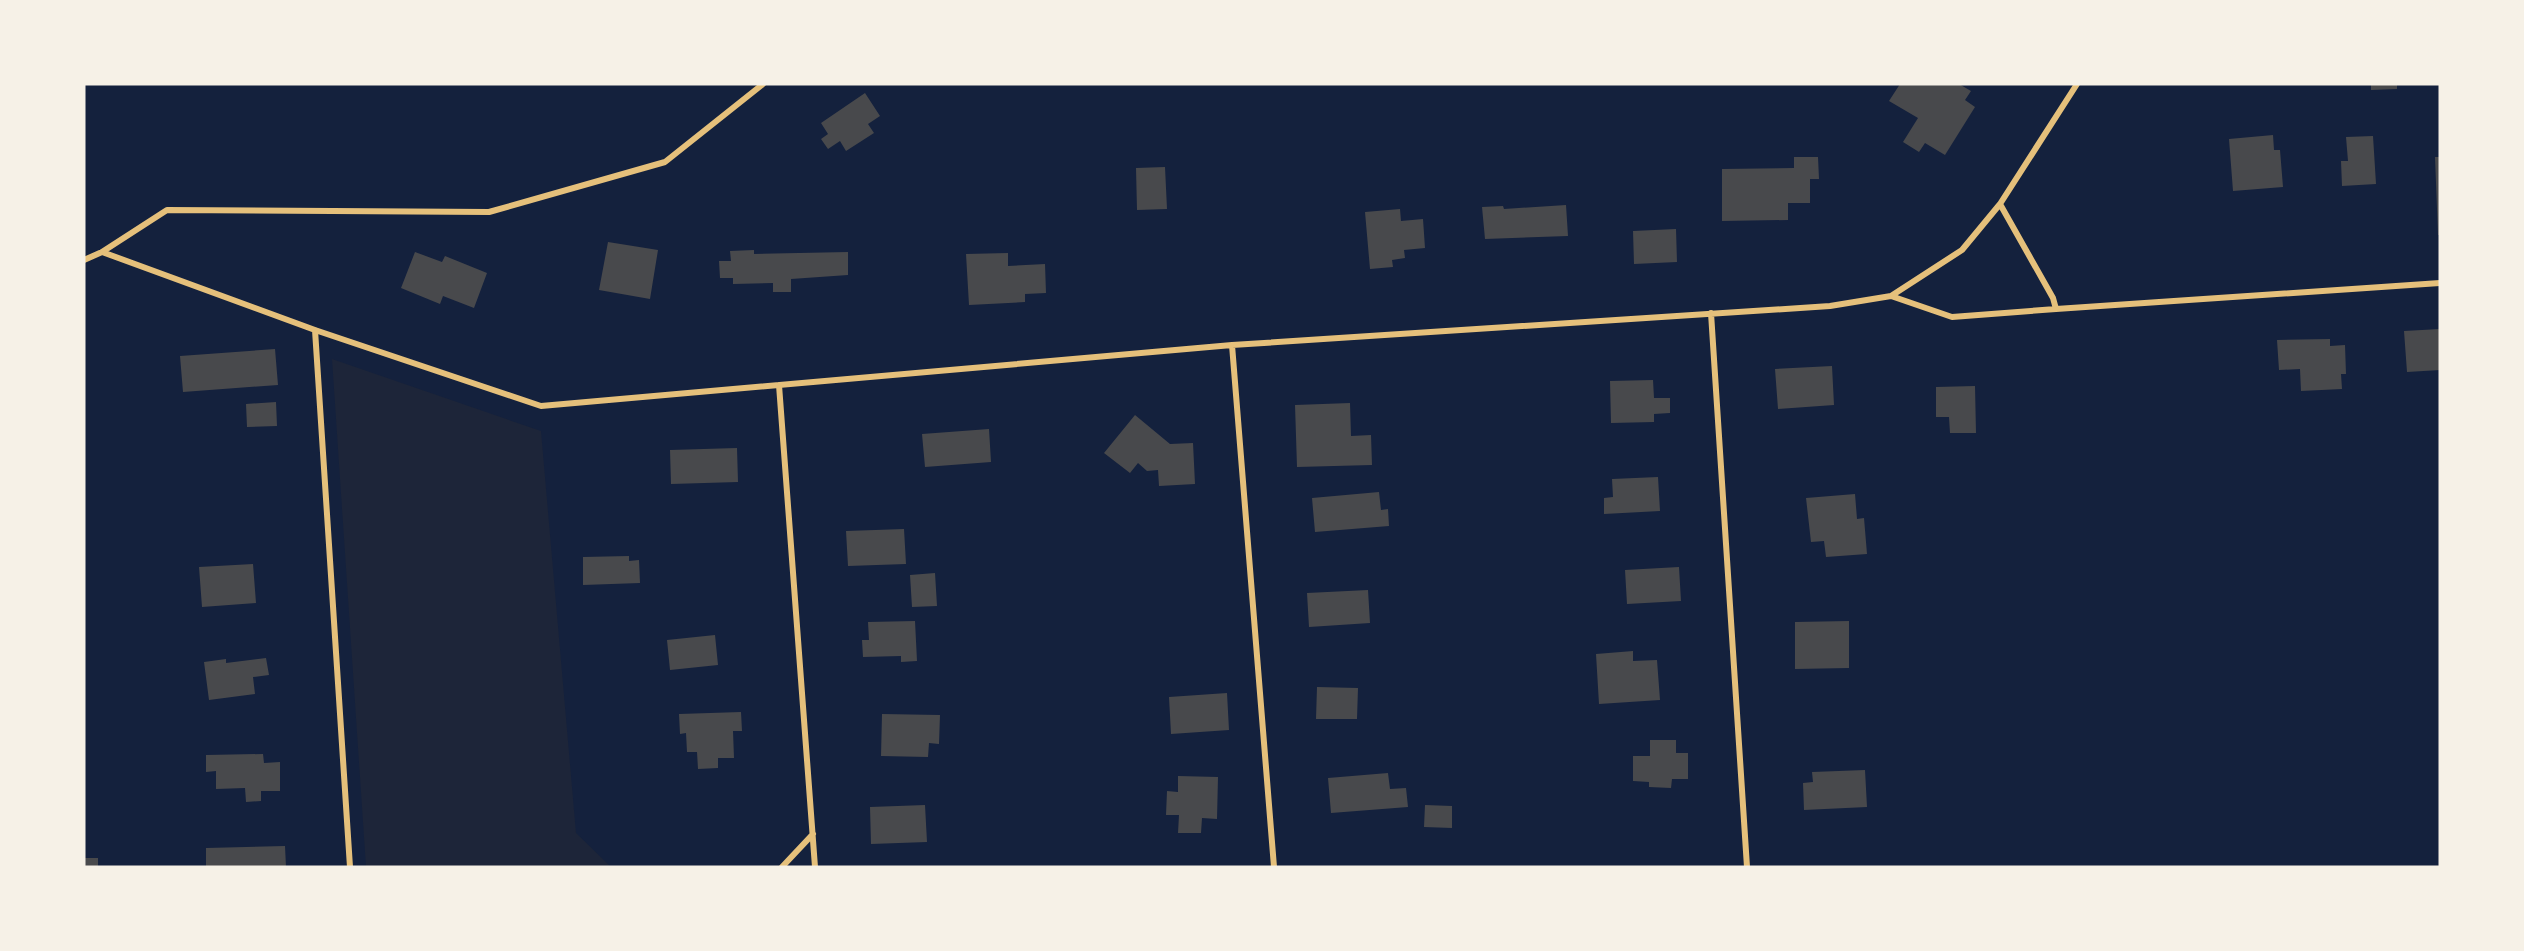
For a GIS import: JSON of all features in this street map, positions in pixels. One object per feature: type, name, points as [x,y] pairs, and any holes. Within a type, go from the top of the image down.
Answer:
[{"type":"street","points":[[84,260],[102,252],[167,210],[489,212],[665,162],[763,84]]},
{"type":"street","points":[[102,252],[315,330],[541,406],[1232,345],[1830,306],[1891,296],[1962,250],[2000,204],[2077,84]]},
{"type":"street","points":[[2000,204],[2053,298],[2056,309]]},
{"type":"street","points":[[1891,296],[1952,317],[2440,283]]},
{"type":"street","points":[[1711,313],[1747,867]]},
{"type":"street","points":[[315,330],[350,867]]},
{"type":"street","points":[[1232,345],[1274,867]]},
{"type":"street","points":[[779,385],[815,867]]},
{"type":"street","points":[[782,867],[813,834]]},
{"type":"shaded area","points":[[332,359],[541,431],[576,833],[611,867],[366,867]]},
{"type":"building","points":[[1900,84],[1959,84],[1971,91],[1965,100],[1975,107],[1945,155],[1925,143],[1919,152],[1903,142],[1918,118],[1889,101]]},
{"type":"building","points":[[2371,84],[2397,84],[2397,89],[2371,90]]},
{"type":"building","points":[[865,93],[880,116],[868,124],[874,133],[846,151],[840,141],[828,149],[821,139],[828,134],[821,123]]},
{"type":"building","points":[[2273,135],[2274,150],[2280,150],[2283,187],[2233,191],[2229,139]]},
{"type":"building","points":[[2373,136],[2376,184],[2342,186],[2341,161],[2348,161],[2346,137]]},
{"type":"building","points":[[1794,157],[1818,157],[1819,179],[1810,179],[1810,203],[1788,203],[1788,220],[1722,221],[1722,169],[1794,168]]},
{"type":"building","points":[[2435,157],[2440,157],[2440,235],[2438,235]]},
{"type":"building","points":[[1165,167],[1167,209],[1137,210],[1136,168]]},
{"type":"building","points":[[1566,205],[1568,236],[1485,239],[1482,207],[1503,206],[1504,209]]},
{"type":"building","points":[[1400,209],[1401,221],[1423,219],[1425,248],[1404,250],[1405,258],[1392,260],[1393,267],[1370,269],[1365,212]]},
{"type":"building","points":[[1676,229],[1677,262],[1634,264],[1633,231]]},
{"type":"building","points":[[608,242],[658,250],[650,299],[599,290]]},
{"type":"building","points":[[754,250],[754,254],[848,252],[848,275],[791,279],[791,292],[773,292],[773,283],[733,284],[733,278],[720,278],[719,261],[731,261],[730,251]]},
{"type":"building","points":[[415,252],[442,262],[445,256],[487,273],[474,308],[443,296],[440,304],[401,288]]},
{"type":"building","points":[[1008,253],[1008,266],[1045,264],[1046,293],[1025,294],[1025,302],[969,305],[966,254]]},
{"type":"building","points":[[2440,329],[2440,370],[2407,372],[2404,331]]},
{"type":"building","points":[[2330,339],[2330,346],[2345,345],[2346,374],[2341,374],[2342,389],[2301,391],[2300,369],[2279,370],[2277,340]]},
{"type":"building","points":[[275,349],[278,385],[183,392],[180,356]]},
{"type":"building","points":[[1832,366],[1834,405],[1778,409],[1775,369]]},
{"type":"building","points":[[1653,380],[1654,398],[1670,398],[1670,413],[1654,414],[1654,422],[1611,423],[1610,381]]},
{"type":"building","points":[[1975,386],[1976,433],[1950,433],[1949,417],[1936,417],[1936,387]]},
{"type":"building","points":[[276,402],[277,426],[247,427],[246,404]]},
{"type":"building","points":[[1350,403],[1351,436],[1371,435],[1372,465],[1297,467],[1295,405]]},
{"type":"building","points":[[1135,415],[1170,444],[1193,443],[1195,484],[1159,486],[1158,470],[1147,471],[1138,463],[1130,473],[1104,453]]},
{"type":"building","points":[[989,429],[991,462],[925,467],[922,434]]},
{"type":"building","points":[[737,448],[738,482],[671,484],[670,450]]},
{"type":"building","points":[[1658,477],[1660,511],[1604,514],[1604,498],[1613,497],[1612,479]]},
{"type":"building","points":[[1379,492],[1381,510],[1388,509],[1389,526],[1315,532],[1312,498]]},
{"type":"building","points":[[1855,494],[1857,519],[1864,518],[1867,554],[1826,557],[1824,541],[1811,542],[1806,498]]},
{"type":"building","points":[[904,529],[906,564],[848,566],[846,531]]},
{"type":"building","points":[[629,556],[629,561],[639,560],[640,583],[583,585],[583,557]]},
{"type":"building","points":[[253,564],[256,603],[202,607],[199,567]]},
{"type":"building","points":[[1679,567],[1681,601],[1627,604],[1625,570]]},
{"type":"building","points":[[935,573],[937,606],[912,607],[910,575]]},
{"type":"building","points":[[1368,590],[1370,623],[1309,627],[1307,593]]},
{"type":"building","points":[[915,621],[917,661],[901,662],[901,656],[863,657],[862,640],[869,640],[868,622]]},
{"type":"building","points":[[1849,621],[1849,668],[1795,669],[1795,622]]},
{"type":"building","points":[[715,635],[718,665],[670,670],[667,640]]},
{"type":"building","points":[[1633,651],[1633,661],[1657,660],[1660,700],[1599,704],[1596,654]]},
{"type":"building","points":[[266,658],[269,675],[253,677],[255,694],[209,700],[204,662],[226,659],[226,663]]},
{"type":"building","points":[[1317,687],[1358,688],[1357,719],[1316,719]]},
{"type":"building","points":[[1227,693],[1229,730],[1171,734],[1169,697]]},
{"type":"building","points":[[741,712],[742,731],[733,731],[734,758],[718,758],[718,768],[698,769],[697,752],[687,752],[686,733],[680,734],[679,714]]},
{"type":"building","points":[[882,714],[940,715],[939,744],[929,743],[928,757],[881,756]]},
{"type":"building","points":[[1650,740],[1676,740],[1676,753],[1688,753],[1688,779],[1672,779],[1671,788],[1649,787],[1649,782],[1633,781],[1633,756],[1650,756]]},
{"type":"building","points":[[263,754],[264,763],[280,762],[280,791],[261,791],[261,801],[246,802],[245,788],[216,789],[216,771],[206,772],[206,755]]},
{"type":"building","points":[[1865,770],[1867,807],[1804,810],[1803,783],[1813,782],[1812,772]]},
{"type":"building","points":[[1388,773],[1390,789],[1406,788],[1408,807],[1331,813],[1328,778]]},
{"type":"building","points":[[1178,776],[1218,777],[1217,819],[1202,818],[1201,833],[1178,833],[1179,815],[1166,815],[1167,791],[1178,792]]},
{"type":"building","points":[[925,805],[927,842],[871,844],[870,807]]},
{"type":"building","points":[[1425,805],[1452,806],[1452,828],[1424,827]]},
{"type":"building","points":[[285,846],[286,867],[206,867],[206,848]]},
{"type":"building","points":[[84,858],[98,858],[98,867],[84,867]]}]
